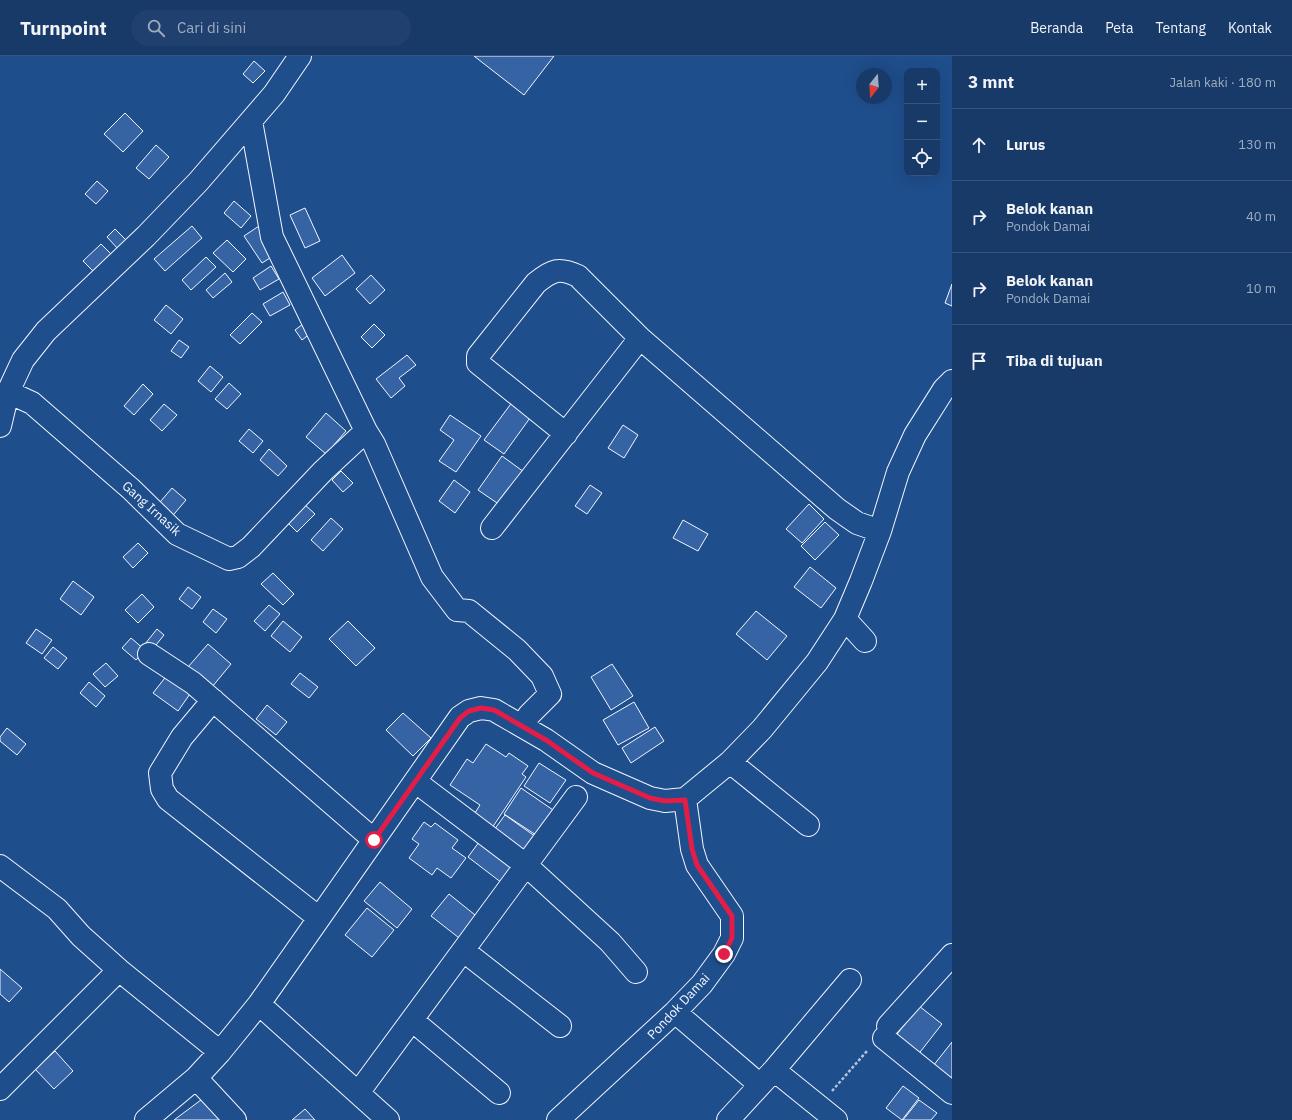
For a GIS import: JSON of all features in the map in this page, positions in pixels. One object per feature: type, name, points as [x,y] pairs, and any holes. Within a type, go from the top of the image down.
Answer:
[{"type":"street","points":[[0,426],[8,392],[23,360],[46,331],[146,236],[198,182],[274,94],[300,56]]},
{"type":"street","points":[[251,121],[272,237],[366,431],[374,444],[432,577],[457,610],[469,611],[495,630],[542,676],[550,694],[530,715],[523,726]]},
{"type":"street","points":[[566,434],[478,363],[478,356],[536,283],[548,273],[557,270],[567,271],[578,276],[640,338],[837,509],[857,523],[880,531]]},
{"type":"street","points":[[492,528],[640,338]]},
{"type":"street","points":[[146,1120],[196,1078],[220,1052],[259,1004],[460,718],[469,711],[481,708],[494,710],[546,740],[593,773],[650,798],[665,801],[685,800],[730,762],[788,700],[817,662],[845,619],[880,531],[898,472],[915,435],[944,389],[952,381]]},
{"type":"street","name":"Gang Irnasik","points":[[8,392],[32,403],[131,489],[177,534],[229,559],[238,556],[251,547],[323,471],[366,431]]},
{"type":"street","points":[[845,619],[865,641]]},
{"type":"street","points":[[149,654],[193,683],[374,840]]},
{"type":"street","points":[[213,700],[182,737],[160,773],[162,789],[168,799],[306,906],[318,918]]},
{"type":"street","points":[[730,762],[808,825]]},
{"type":"street","points":[[416,782],[527,866],[610,942],[636,972]]},
{"type":"street","points":[[358,1093],[527,866],[576,797]]},
{"type":"street","name":"Pondok Damai","points":[[558,1120],[675,1012],[702,984],[724,954],[732,938],[732,916],[697,865],[692,849],[685,800]]},
{"type":"street","points":[[0,866],[57,909],[81,936],[119,970],[220,1052]]},
{"type":"street","points":[[464,951],[560,1026]]},
{"type":"street","points":[[952,955],[886,1032],[952,1093]]},
{"type":"street","points":[[0,1089],[114,975]]},
{"type":"street","points":[[728,1120],[850,980]]},
{"type":"street","points":[[259,1004],[388,1120]]},
{"type":"street","points":[[675,1012],[767,1077],[819,1106],[836,1120]]},
{"type":"street","points":[[412,1020],[499,1093]]},
{"type":"street","points":[[196,1078],[235,1120]]},
{"type":"path","points":[[819,1106],[886,1032]]},
{"type":"building","points":[[474,56],[554,56],[524,95]]},
{"type":"building","points":[[254,61],[265,71],[253,83],[243,74]]},
{"type":"building","points":[[125,113],[143,131],[123,152],[104,134]]},
{"type":"building","points":[[156,145],[169,157],[149,179],[136,168]]},
{"type":"building","points":[[97,181],[108,191],[96,204],[85,194]]},
{"type":"building","points":[[234,201],[251,216],[241,228],[224,213]]},
{"type":"building","points":[[305,208],[320,241],[305,248],[290,215]]},
{"type":"building","points":[[192,226],[202,238],[165,271],[154,259]]},
{"type":"building","points":[[259,226],[278,253],[262,263],[244,236]]},
{"type":"building","points":[[115,229],[128,242],[119,250],[107,237]]},
{"type":"building","points":[[227,240],[246,259],[233,272],[213,253]]},
{"type":"building","points":[[101,244],[115,258],[97,275],[83,261]]},
{"type":"building","points":[[342,255],[355,273],[325,296],[312,278]]},
{"type":"building","points":[[206,257],[216,267],[191,290],[182,280]]},
{"type":"building","points":[[271,266],[279,279],[260,290],[253,278]]},
{"type":"building","points":[[225,273],[232,282],[213,298],[206,290]]},
{"type":"building","points":[[371,275],[385,290],[370,304],[356,289]]},
{"type":"building","points":[[952,284],[952,306],[945,303]]},
{"type":"building","points":[[283,292],[290,305],[270,316],[263,304]]},
{"type":"building","points":[[166,305],[183,319],[171,334],[154,320]]},
{"type":"building","points":[[252,313],[262,322],[240,344],[230,335]]},
{"type":"building","points":[[307,321],[315,330],[302,340],[295,330]]},
{"type":"building","points":[[374,324],[385,335],[372,348],[361,337]]},
{"type":"building","points":[[179,340],[189,347],[181,358],[171,351]]},
{"type":"building","points":[[407,355],[416,365],[399,378],[405,386],[391,398],[376,379]]},
{"type":"building","points":[[210,366],[223,377],[211,392],[198,381]]},
{"type":"building","points":[[229,383],[241,394],[227,409],[215,399]]},
{"type":"building","points":[[143,384],[153,394],[134,415],[124,406]]},
{"type":"building","points":[[516,397],[535,411],[504,454],[484,440]]},
{"type":"building","points":[[164,404],[177,415],[162,431],[150,420]]},
{"type":"building","points":[[326,413],[346,431],[326,454],[306,437]]},
{"type":"building","points":[[450,415],[481,436],[456,472],[439,461],[454,440],[440,430]]},
{"type":"building","points":[[623,425],[638,435],[624,458],[608,448]]},
{"type":"building","points":[[249,429],[263,441],[253,453],[239,441]]},
{"type":"building","points":[[269,449],[287,466],[278,476],[260,460]]},
{"type":"building","points":[[502,456],[524,472],[500,505],[478,490]]},
{"type":"building","points":[[341,471],[353,483],[343,492],[332,480]]},
{"type":"building","points":[[454,480],[470,492],[455,513],[439,501]]},
{"type":"building","points":[[590,485],[602,493],[587,514],[575,506]]},
{"type":"building","points":[[172,488],[186,500],[169,520],[155,508]]},
{"type":"building","points":[[303,503],[315,514],[297,532],[285,520]]},
{"type":"building","points":[[809,504],[824,519],[802,543],[786,529]]},
{"type":"building","points":[[331,518],[343,529],[323,551],[311,540]]},
{"type":"building","points":[[683,520],[708,534],[698,551],[673,538]]},
{"type":"building","points":[[825,522],[839,535],[815,560],[801,546]]},
{"type":"building","points":[[138,543],[148,553],[133,568],[123,557]]},
{"type":"building","points":[[810,567],[836,588],[821,608],[794,587]]},
{"type":"building","points":[[273,573],[294,594],[283,605],[261,584]]},
{"type":"building","points":[[73,581],[94,597],[81,615],[60,599]]},
{"type":"building","points":[[188,587],[201,597],[192,609],[179,599]]},
{"type":"building","points":[[142,594],[154,607],[138,623],[125,610]]},
{"type":"building","points":[[269,605],[280,614],[265,631],[254,621]]},
{"type":"building","points":[[213,609],[227,619],[216,633],[203,622]]},
{"type":"building","points":[[756,611],[787,636],[767,660],[736,634]]},
{"type":"building","points":[[283,621],[302,637],[290,652],[271,636]]},
{"type":"building","points":[[348,621],[375,648],[356,666],[329,639]]},
{"type":"building","points":[[36,629],[52,640],[42,654],[26,643]]},
{"type":"building","points":[[157,629],[164,635],[152,650],[145,644]]},
{"type":"building","points":[[131,638],[145,650],[136,660],[122,648]]},
{"type":"building","points":[[208,644],[231,664],[212,687],[188,667]]},
{"type":"building","points":[[53,647],[67,658],[58,669],[44,658]]},
{"type":"building","points":[[106,663],[118,676],[105,687],[93,674]]},
{"type":"building","points":[[612,664],[633,696],[611,710],[591,677]]},
{"type":"building","points":[[300,673],[318,687],[309,698],[291,684]]},
{"type":"building","points":[[168,674],[192,691],[178,711],[153,693]]},
{"type":"building","points":[[89,682],[105,696],[96,707],[80,693]]},
{"type":"building","points":[[634,702],[649,728],[618,745],[603,720]]},
{"type":"building","points":[[267,705],[287,722],[276,735],[256,719]]},
{"type":"building","points":[[403,713],[431,738],[413,756],[386,730]]},
{"type":"building","points":[[655,727],[664,741],[631,763],[622,748]]},
{"type":"building","points":[[7,728],[26,744],[17,755],[0,741],[0,737]]},
{"type":"building","points":[[486,744],[506,757],[509,753],[528,766],[522,774],[526,777],[492,828],[473,816],[480,805],[450,785],[467,759],[473,763]]},
{"type":"building","points":[[539,763],[566,780],[550,803],[524,786]]},
{"type":"building","points":[[521,788],[556,812],[539,837],[504,814]]},
{"type":"building","points":[[505,815],[536,837],[526,852],[494,830]]},
{"type":"building","points":[[424,822],[431,827],[435,823],[458,840],[452,848],[466,858],[451,878],[437,868],[432,875],[409,858],[419,844],[412,839]]},
{"type":"building","points":[[482,838],[516,864],[502,883],[468,857]]},
{"type":"building","points":[[380,882],[412,909],[397,928],[364,901]]},
{"type":"building","points":[[449,894],[480,919],[463,941],[431,916]]},
{"type":"building","points":[[367,908],[394,930],[372,957],[345,935]]},
{"type":"building","points":[[0,969],[22,988],[9,1002],[0,994]]},
{"type":"building","points":[[919,1006],[942,1024],[917,1056],[894,1038]]},
{"type":"building","points":[[952,1042],[952,1080],[933,1066]]},
{"type":"building","points":[[55,1051],[73,1071],[54,1089],[35,1069]]},
{"type":"building","points":[[903,1086],[919,1098],[902,1120],[886,1108]]},
{"type":"building","points":[[205,1097],[222,1120],[174,1120]]},
{"type":"building","points":[[919,1100],[937,1113],[931,1120],[903,1120]]},
{"type":"building","points":[[305,1109],[315,1120],[292,1120]]},
{"type":"route","points":[[374,840],[460,718],[469,711],[481,708],[494,710],[546,740],[593,773],[650,798],[665,801],[685,800],[692,849],[697,865],[732,916],[732,938],[724,954]]}]
